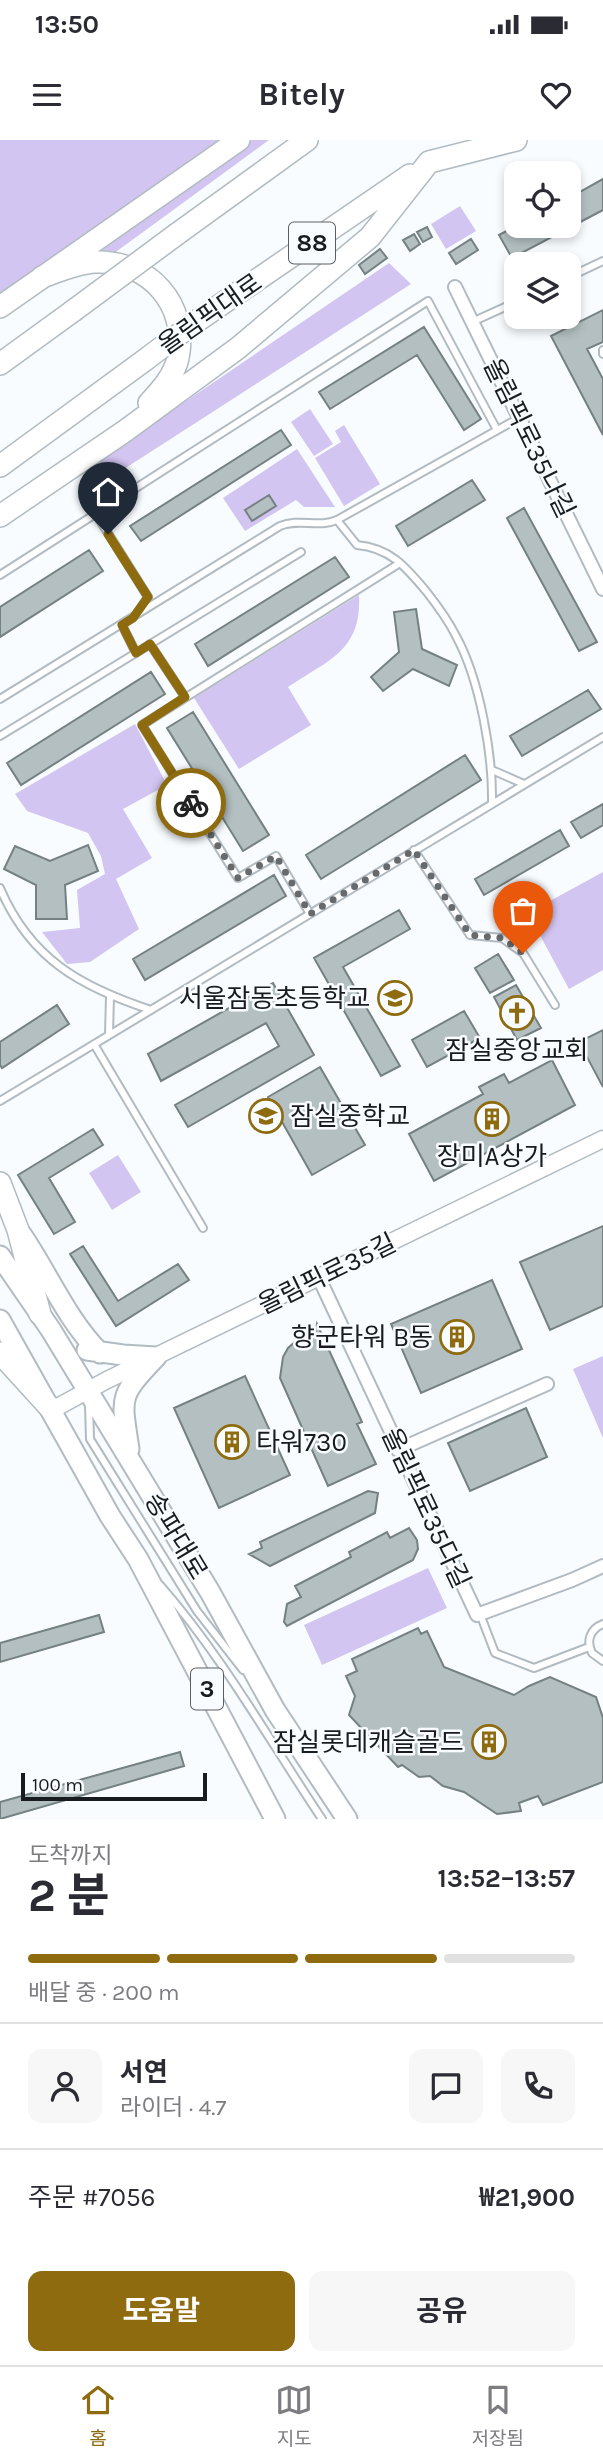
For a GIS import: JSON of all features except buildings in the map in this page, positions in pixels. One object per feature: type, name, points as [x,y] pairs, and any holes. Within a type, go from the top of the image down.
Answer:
[{"type":"highway","points":[[0,307],[239,140]]},
{"type":"highway","name":"올림픽대로","points":[[0,466],[194,323],[457,140]]},
{"type":"highway","points":[[0,516],[125,431],[238,348],[370,237],[429,162],[516,140]]},
{"type":"highway","points":[[0,364],[304,144]]},
{"type":"highway","points":[[42,277],[77,265],[96,262],[119,265],[151,279],[166,294],[177,314],[180,331],[178,357],[165,385],[125,431]]},
{"type":"highway","points":[[0,1183],[18,1230],[46,1322]]},
{"type":"highway","points":[[0,1353],[52,1410]]},
{"type":"main road","points":[[18,1230],[38,1258],[83,1336],[100,1353]]},
{"type":"main road","name":"송파대로","points":[[0,1256],[46,1322],[88,1390],[210,1592],[275,1710],[348,1816]]},
{"type":"main road","name":"송파대로","points":[[0,1320],[110,1516],[138,1559],[275,1819]]},
{"type":"main road","points":[[46,1322],[77,1348],[100,1353],[156,1357]]},
{"type":"main road","points":[[130,1461],[124,1398],[130,1384],[156,1357]]},
{"type":"street","name":"올림픽로35나길","points":[[455,287],[603,589]]},
{"type":"street","name":"올림픽로35길","points":[[52,1410],[319,1278],[601,1145]]},
{"type":"street","name":"올림픽로35다길","points":[[319,1278],[477,1615],[603,1566]]},
{"type":"street","points":[[398,1450],[547,1384]]},
{"type":"lane","points":[[581,271],[603,261]]},
{"type":"lane","points":[[0,575],[428,301],[497,430]]},
{"type":"lane","points":[[472,322],[504,307]]},
{"type":"lane","points":[[0,699],[285,523],[330,523],[337,520],[519,418]]},
{"type":"lane","points":[[96,514],[148,597],[133,618]]},
{"type":"lane","points":[[337,520],[357,545],[374,547],[400,563],[437,606],[457,638],[478,702],[492,770],[492,804]]},
{"type":"lane","points":[[0,736],[301,552]]},
{"type":"lane","points":[[310,914],[276,856],[238,878],[142,725],[400,563]]},
{"type":"lane","points":[[122,625],[136,653]]},
{"type":"lane","points":[[150,644],[185,697]]},
{"type":"lane","points":[[0,1101],[603,737]]},
{"type":"lane","points":[[492,770],[524,785]]},
{"type":"lane","points":[[414,850],[470,935],[502,938],[523,953],[555,1005]]},
{"type":"lane","points":[[0,888],[11,914],[56,965],[110,996],[151,1010]]},
{"type":"lane","points":[[109,1035],[110,996]]},
{"type":"lane","points":[[94,1044],[203,1228]]},
{"type":"lane","points":[[88,1390],[90,1439],[197,1611],[275,1710]]},
{"type":"lane","points":[[138,1559],[188,1617],[233,1681],[322,1819]]},
{"type":"lane","points":[[480,1614],[495,1653],[534,1668],[589,1647]]},
{"type":"lane","points":[[603,1624],[593,1630],[589,1647],[596,1658],[603,1661]]},
{"type":"shaded area","points":[[0,140],[269,140],[113,254],[0,295]]},
{"type":"shaded area","points":[[460,206],[476,231],[446,249],[431,224]]},
{"type":"shaded area","points":[[389,263],[411,284],[107,480],[95,463]]},
{"type":"shaded area","points":[[310,409],[333,444],[314,456],[291,422]]},
{"type":"shaded area","points":[[344,425],[380,484],[344,506],[315,458],[341,442],[335,431]]},
{"type":"shaded area","points":[[297,449],[335,507],[304,507],[296,500],[245,531],[223,498]]},
{"type":"shaded area","points":[[359,595],[355,629],[348,642],[329,661],[288,687],[311,725],[239,769],[194,698]]},
{"type":"shaded area","points":[[135,724],[167,785],[123,809],[152,858],[116,879],[139,929],[90,962],[67,964],[42,932],[80,928],[77,890],[105,874],[101,856],[88,833],[27,811],[15,794]]},
{"type":"shaded area","points":[[603,872],[603,970],[569,989],[528,913]]},
{"type":"shaded area","points":[[118,1155],[141,1192],[112,1210],[89,1173]]},
{"type":"shaded area","points":[[603,1356],[603,1438],[573,1369]]},
{"type":"shaded area","points":[[428,1568],[447,1608],[322,1665],[304,1625]]},
{"type":"way so far","points":[[191,803],[238,878],[276,856],[310,914],[414,850],[470,935],[502,938],[523,953]]},
{"type":"place","name":"서울잠동초등학교","points":[[395,998]]},
{"type":"place","name":"잠실중앙교회","points":[[517,1013]]},
{"type":"place","name":"잠실중학교","points":[[266,1116]]},
{"type":"place","name":"장미A상가","points":[[492,1119]]},
{"type":"place","name":"향군타워 B동","points":[[457,1337]]},
{"type":"place","name":"타워730","points":[[232,1442]]},
{"type":"place","name":"잠실롯데캐슬골드","points":[[489,1742]]},
{"type":"route","points":[[108,534],[148,597],[133,618],[122,625],[136,653],[150,644],[185,697],[142,725],[191,803]]}]
